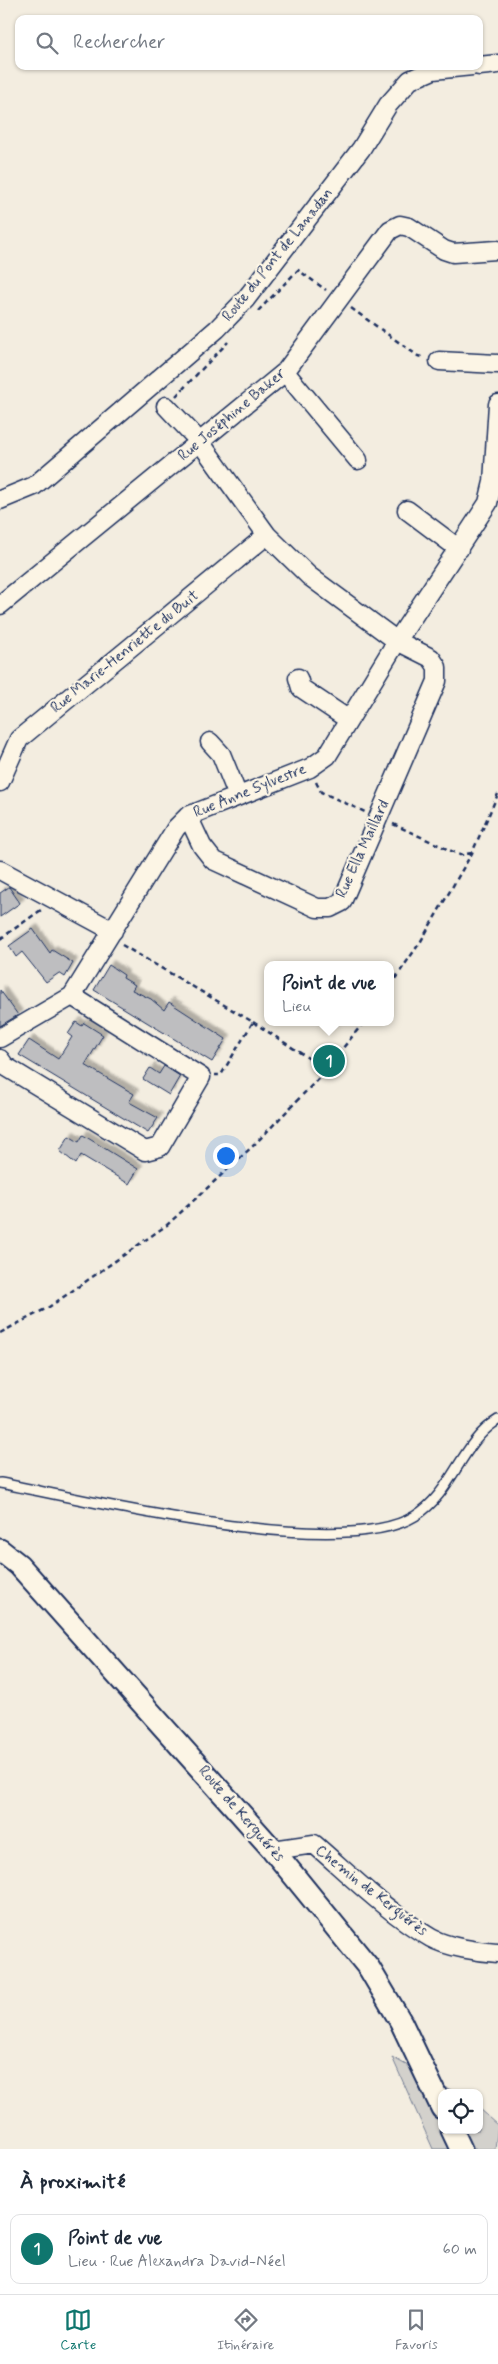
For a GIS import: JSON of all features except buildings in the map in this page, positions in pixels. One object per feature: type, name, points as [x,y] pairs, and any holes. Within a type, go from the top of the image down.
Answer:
[{"type":"street","points":[[483,66],[498,64]]},
{"type":"street","name":"Route du Pont de Lanadan","points":[[0,500],[34,486],[217,330],[245,300],[362,149],[388,106],[410,80],[433,70]]},
{"type":"street","name":"Rue Joséphine Baker","points":[[0,605],[285,372],[390,230],[400,225],[408,227],[444,250],[453,253],[498,250]]},
{"type":"street","points":[[438,361],[498,364]]},
{"type":"street","points":[[285,372],[358,460]]},
{"type":"street","name":"Rue Anne Sylvestre","points":[[0,1038],[72,996],[176,828],[188,816],[310,768],[327,756],[397,641],[488,503],[493,482],[498,404]]},
{"type":"street","name":"Rue Ella Maillard","points":[[166,406],[200,442],[267,535],[309,576],[397,641],[431,658],[437,667],[437,681],[342,902],[330,908],[317,908],[213,860],[202,846],[188,816]]},
{"type":"street","points":[[407,510],[459,549]]},
{"type":"street","name":"Rue Marie-Henriette du Buit","points":[[2,772],[19,739],[267,535]]},
{"type":"street","points":[[298,678],[301,688],[349,720]]},
{"type":"street","points":[[210,742],[221,754],[238,796]]},
{"type":"street","points":[[0,870],[111,934]]},
{"type":"street","points":[[0,1058],[6,1066],[145,1151],[160,1147],[201,1077],[72,996]]},
{"type":"street","name":"Route de Kerguérès","points":[[0,1550],[20,1565],[273,1850],[369,1968],[401,2022],[438,2100]]},
{"type":"street","name":"Chemin de Kerguérès","points":[[273,1850],[314,1844],[387,1908],[432,1939],[480,1952],[498,1953]]},
{"type":"street","points":[[454,2134],[461,2149]]},
{"type":"lane","points":[[0,1482],[165,1515],[283,1531],[353,1532],[389,1527],[415,1516],[441,1493],[484,1428],[498,1420]]},
{"type":"path","points":[[256,313],[298,270],[418,356],[438,361]]},
{"type":"path","points":[[166,406],[229,342]]},
{"type":"path","points":[[310,768],[321,792],[460,855],[472,853]]},
{"type":"path","points":[[394,980],[421,941],[472,853],[498,794]]},
{"type":"path","points":[[0,939],[55,900]]},
{"type":"path","points":[[111,934],[325,1069]]},
{"type":"path","points":[[201,1077],[221,1074],[253,1022]]},
{"type":"path","points":[[0,1333],[49,1307],[167,1225],[254,1145],[325,1069],[361,1026]]},
{"type":"shaded area","points":[[392,2057],[449,2089],[438,2089],[438,2134],[483,2134],[483,2112],[498,2125],[495,2149],[433,2149]]},
{"type":"place","name":"Point de vue","points":[[329,1061]]}]
